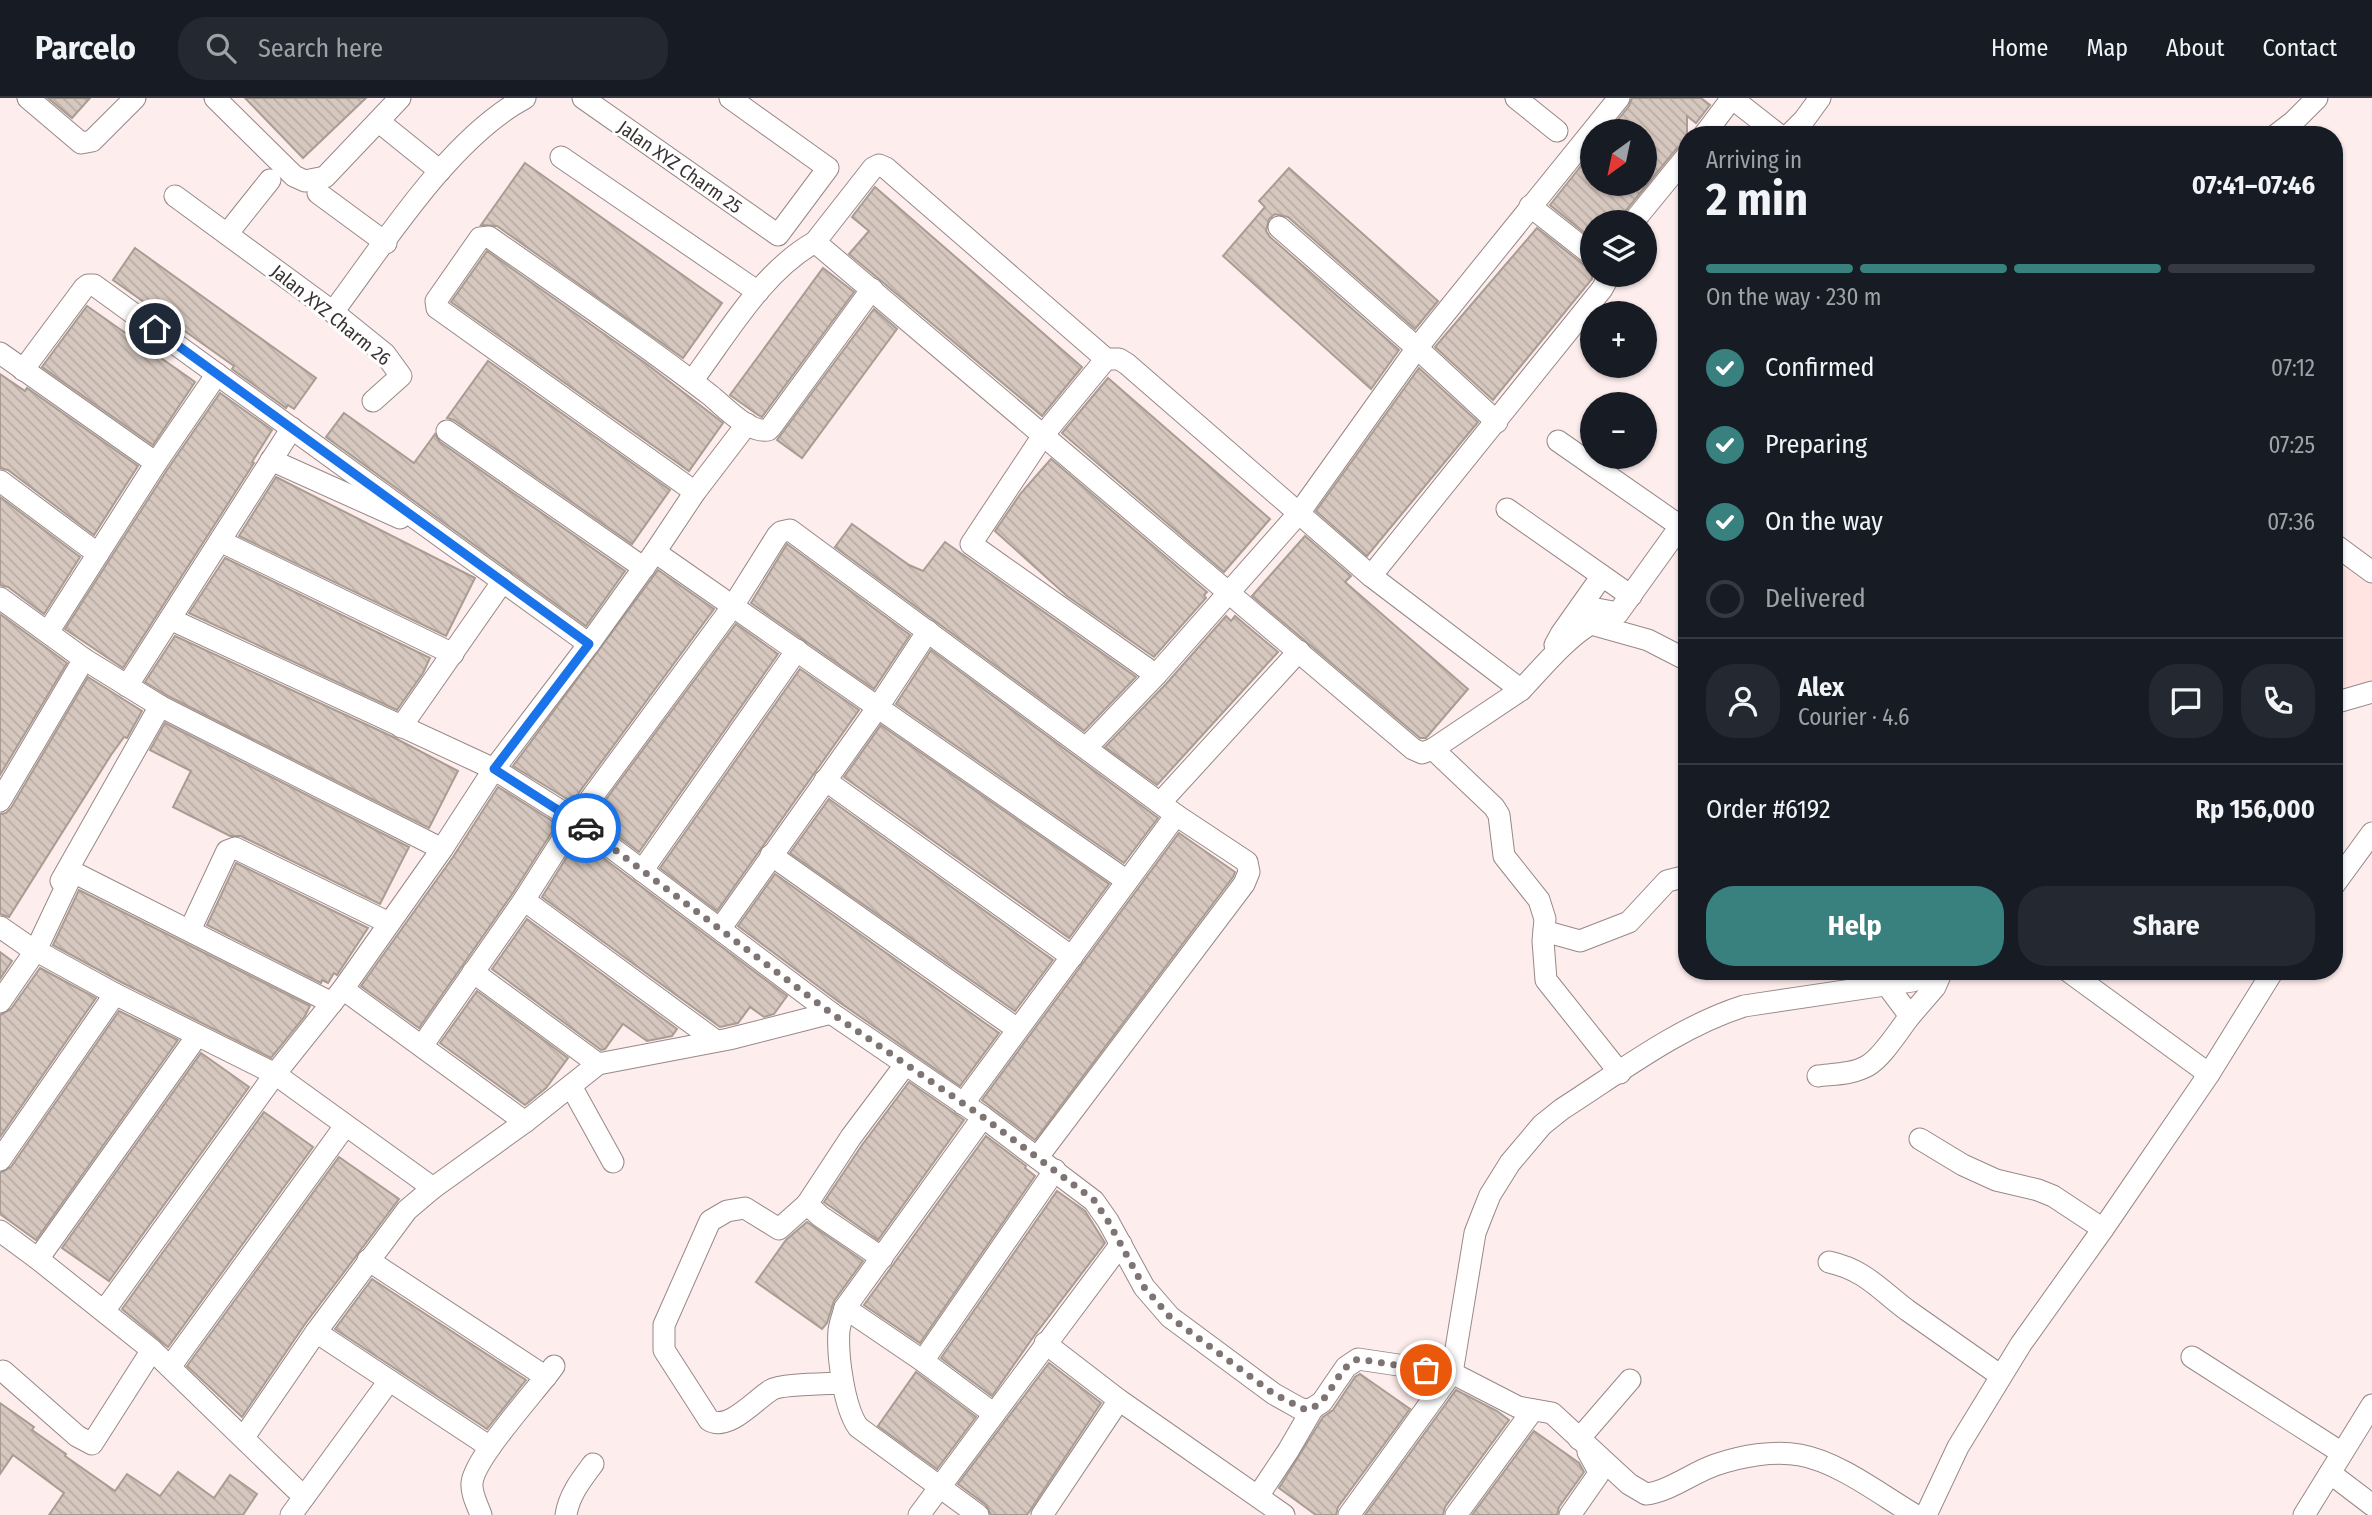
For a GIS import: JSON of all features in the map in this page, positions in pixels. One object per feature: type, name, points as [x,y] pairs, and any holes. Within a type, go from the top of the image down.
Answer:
[{"type":"street","points":[[28,98],[81,143],[92,141],[135,98]]},
{"type":"street","points":[[228,102],[293,176],[305,181],[325,177],[400,98]]},
{"type":"street","points":[[333,312],[440,171],[495,104],[525,98]]},
{"type":"street","name":"Jalan XYZ Charm 25","points":[[583,98],[778,235],[828,168],[730,98]]},
{"type":"street","points":[[1086,748],[1156,675],[1299,513],[1417,348],[1619,98]]},
{"type":"street","points":[[1711,126],[1732,98],[1768,126]]},
{"type":"street","points":[[1797,126],[1820,98]]},
{"type":"street","points":[[2288,126],[2317,98]]},
{"type":"street","points":[[1530,102],[1558,131]]},
{"type":"street","points":[[383,125],[440,171]]},
{"type":"street","points":[[561,157],[758,292]]},
{"type":"street","points":[[692,382],[758,292],[793,257],[815,242],[873,168],[882,166],[1106,359],[1119,359],[1127,364],[1371,576],[1521,690]]},
{"type":"street","points":[[1643,210],[1678,167]]},
{"type":"street","points":[[227,234],[270,180]]},
{"type":"street","points":[[318,193],[386,243]]},
{"type":"street","name":"Jalan XYZ Charm 26","points":[[175,196],[333,312],[385,354],[401,376],[373,401]]},
{"type":"street","points":[[1530,206],[1580,246]]},
{"type":"street","points":[[1279,227],[1497,422]]},
{"type":"street","points":[[695,492],[437,308],[435,302],[480,238],[489,237],[747,424],[760,430],[768,430],[771,427],[872,289]]},
{"type":"street","points":[[815,242],[1413,749],[1422,753],[1433,749],[1521,690],[1547,662],[1591,624],[1648,640],[1678,655]]},
{"type":"street","points":[[23,370],[84,288],[94,285],[589,644]]},
{"type":"street","points":[[1371,576],[1603,287]]},
{"type":"street","points":[[0,353],[156,463]]},
{"type":"street","points":[[1106,359],[1044,434],[971,541],[972,547],[1156,675]]},
{"type":"street","points":[[48,632],[156,463],[217,374]]},
{"type":"street","points":[[104,1311],[275,1074],[338,996],[442,849],[494,769],[589,644],[695,492],[747,424]]},
{"type":"street","points":[[127,685],[292,428]]},
{"type":"street","points":[[447,431],[650,560],[733,606],[1126,881]]},
{"type":"street","points":[[1558,440],[1678,518]]},
{"type":"street","points":[[271,460],[440,536]]},
{"type":"street","points":[[0,481],[99,554]]},
{"type":"street","points":[[1507,509],[1631,596]]},
{"type":"street","points":[[422,1046],[524,900],[575,820],[733,606],[777,536],[790,530],[1168,809],[1247,862],[1248,877],[1235,897],[1037,1157]]},
{"type":"street","points":[[1581,606],[1618,613],[1678,530]]},
{"type":"street","points":[[220,541],[453,654]]},
{"type":"street","points":[[2343,551],[2372,572]]},
{"type":"street","points":[[1547,662],[1561,634],[1602,576]]},
{"type":"street","points":[[401,727],[503,581]]},
{"type":"street","points":[[3,607],[48,632],[85,659],[160,706],[442,849]]},
{"type":"street","points":[[170,619],[494,769],[575,820],[831,1013],[983,1117],[1094,1200],[1144,1287],[1170,1317],[1274,1394],[1298,1408],[1306,1410],[1322,1402],[1346,1367],[1358,1359],[1451,1373],[1518,1407],[1552,1413],[1629,1485],[1646,1494],[1660,1491],[1698,1471],[1723,1462],[1767,1454],[1800,1455],[1828,1465],[1914,1515]]},
{"type":"street","points":[[720,929],[878,707],[928,631]]},
{"type":"street","points":[[642,872],[797,650]]},
{"type":"street","points":[[962,1104],[1126,881],[1168,809],[1299,651]]},
{"type":"street","points":[[0,801],[85,659]]},
{"type":"street","points":[[2343,700],[2372,692]]},
{"type":"street","points":[[31,947],[160,706]]},
{"type":"street","points":[[1433,749],[1494,807],[1499,815],[1504,856],[1539,900],[1545,919],[1546,980],[1619,1073]]},
{"type":"street","points":[[825,780],[1072,957]]},
{"type":"street","points":[[2343,873],[2372,833]]},
{"type":"street","points":[[190,930],[227,851],[235,848],[390,923]]},
{"type":"street","points":[[771,855],[1017,1029]]},
{"type":"street","points":[[0,1002],[73,872],[190,930],[338,996],[422,1046],[525,1122]]},
{"type":"street","points":[[1544,931],[1580,941],[1629,922],[1667,881],[1678,878]]},
{"type":"street","points":[[524,900],[716,1041]]},
{"type":"street","points":[[0,927],[115,995],[275,1074],[433,1188]]},
{"type":"street","points":[[473,972],[598,1064]]},
{"type":"street","points":[[1349,1515],[1451,1373],[1475,1233],[1490,1195],[1510,1163],[1542,1125],[1562,1109],[1694,1026],[1721,1013],[1744,1006],[1909,980]]},
{"type":"street","points":[[1818,1076],[1851,1072],[1867,1066],[1877,1058],[1935,988],[1937,980]]},
{"type":"street","points":[[2080,980],[2209,1074]]},
{"type":"street","points":[[1926,1515],[1958,1447],[2021,1343],[2209,1074],[2267,980]]},
{"type":"street","points":[[1886,984],[1910,1016]]},
{"type":"street","points":[[0,1160],[115,995]]},
{"type":"street","points":[[244,1437],[316,1332],[407,1210],[598,1064],[716,1041],[831,1013]]},
{"type":"street","points":[[38,1259],[197,1036]]},
{"type":"street","points":[[842,1382],[774,1388],[728,1422],[714,1423],[709,1420],[664,1350],[664,1325],[710,1221],[727,1211],[745,1208],[779,1229],[807,1204],[851,1137],[905,1065]]},
{"type":"street","points":[[571,1086],[613,1162]]},
{"type":"street","points":[[978,1515],[858,1427],[853,1420],[842,1382],[839,1329],[845,1308],[983,1117]]},
{"type":"street","points":[[170,1367],[345,1126]]},
{"type":"street","points":[[1920,1139],[1996,1180],[2053,1196],[2103,1229]]},
{"type":"street","points":[[923,1361],[1055,1170]]},
{"type":"street","points":[[807,1204],[820,1216],[882,1258]]},
{"type":"street","points":[[0,1231],[152,1350],[304,1497]]},
{"type":"street","points":[[919,1515],[1121,1244]]},
{"type":"street","points":[[368,1260],[550,1371],[490,1447],[474,1476],[471,1485],[481,1515]]},
{"type":"street","points":[[1829,1262],[1849,1266],[1865,1276],[2001,1376]]},
{"type":"street","points":[[845,1308],[994,1414]]},
{"type":"street","points":[[316,1332],[490,1447]]},
{"type":"street","points":[[1045,1343],[1119,1400],[1284,1515]]},
{"type":"street","points":[[3,1371],[77,1436],[92,1444],[152,1350]]},
{"type":"street","points":[[2192,1357],[2342,1453]]},
{"type":"street","points":[[1579,1439],[1630,1380]]},
{"type":"street","points":[[291,1515],[389,1381]]},
{"type":"street","points":[[1042,1515],[1119,1400]]},
{"type":"street","points":[[2304,1515],[2372,1405]]},
{"type":"street","points":[[1258,1496],[1289,1451],[1313,1408]]},
{"type":"street","points":[[1456,1515],[1533,1410]]},
{"type":"street","points":[[1570,1515],[1598,1475],[1593,1458],[1579,1439]]},
{"type":"street","points":[[566,1515],[575,1491],[593,1464]]},
{"type":"street","points":[[2330,1473],[2372,1505]]},
{"type":"shaded area","points":[[2343,556],[2372,578],[2372,686],[2343,695]]},
{"type":"building","points":[[48,98],[90,98],[72,118]]},
{"type":"building","points":[[245,98],[366,98],[303,158]]},
{"type":"building","points":[[1632,98],[1701,98],[1710,105],[1696,123],[1687,116],[1687,126],[1678,126],[1678,148],[1657,172],[1657,119],[1619,119]]},
{"type":"building","points":[[525,163],[722,303],[683,358],[497,226],[481,225]]},
{"type":"building","points":[[1580,167],[1580,196],[1638,196],[1626,210],[1580,210],[1580,229],[1550,205]]},
{"type":"building","points":[[1289,168],[1438,301],[1415,329],[1288,217],[1275,214],[1269,219],[1266,231],[1270,237],[1399,350],[1371,389],[1223,256],[1265,207],[1259,201]]},
{"type":"building","points":[[875,187],[1082,367],[1042,416],[849,254],[869,231],[852,217]]},
{"type":"building","points":[[1537,228],[1580,262],[1580,287],[1585,287],[1493,400],[1435,347]]},
{"type":"building","points":[[135,248],[316,378],[294,409],[288,405],[286,408],[232,369],[234,366],[113,280]]},
{"type":"building","points":[[487,251],[648,365],[723,423],[689,471],[451,302]]},
{"type":"building","points":[[823,268],[854,292],[762,417],[730,395]]},
{"type":"building","points":[[87,306],[195,382],[153,445],[42,367]]},
{"type":"building","points":[[874,309],[897,329],[802,458],[777,440]]},
{"type":"building","points":[[488,361],[670,490],[632,544],[454,420],[447,418]]},
{"type":"building","points":[[1419,368],[1478,422],[1367,556],[1316,511]]},
{"type":"building","points":[[0,374],[25,391],[27,388],[138,466],[94,535],[8,470],[0,468]]},
{"type":"building","points":[[1108,378],[1270,519],[1224,572],[1062,433]]},
{"type":"building","points":[[220,393],[272,430],[252,462],[254,463],[123,668],[65,629]]},
{"type":"building","points":[[344,413],[414,463],[435,434],[440,442],[625,571],[586,626],[326,437]]},
{"type":"building","points":[[1051,459],[1207,592],[1204,595],[1206,598],[1154,657],[1067,596],[995,531],[1021,493]]},
{"type":"building","points":[[276,477],[475,578],[446,636],[239,536]]},
{"type":"building","points":[[0,497],[80,557],[44,614],[8,587],[0,585]]},
{"type":"building","points":[[852,524],[909,565],[923,571],[945,542],[1136,677],[1084,731],[835,547]]},
{"type":"building","points":[[1305,536],[1351,576],[1345,582],[1468,689],[1426,738],[1420,738],[1252,596]]},
{"type":"building","points":[[787,544],[910,635],[874,689],[751,603]]},
{"type":"building","points":[[225,558],[430,658],[423,673],[397,710],[189,613]]},
{"type":"building","points":[[658,570],[714,609],[572,802],[513,766]]},
{"type":"building","points":[[0,614],[67,663],[0,775]]},
{"type":"building","points":[[1226,616],[1231,621],[1235,616],[1278,652],[1157,785],[1105,747]]},
{"type":"building","points":[[736,624],[778,654],[639,852],[593,817]]},
{"type":"building","points":[[175,636],[391,736],[458,771],[429,828],[145,682]]},
{"type":"building","points":[[931,650],[1158,818],[1124,863],[896,704]]},
{"type":"building","points":[[800,669],[859,710],[717,911],[660,868]]},
{"type":"building","points":[[88,677],[142,711],[127,738],[124,737],[111,755],[9,917],[0,914],[0,814],[11,808]]},
{"type":"building","points":[[165,723],[409,847],[380,904],[241,836],[230,836],[173,807],[191,771],[150,750]]},
{"type":"building","points":[[881,725],[1109,884],[1069,938],[844,777]]},
{"type":"building","points":[[498,787],[557,824],[513,893],[419,1028],[361,986],[453,857]]},
{"type":"building","points":[[829,799],[1053,960],[1015,1011],[790,853]]},
{"type":"building","points":[[1179,833],[1235,872],[1233,877],[1035,1140],[982,1100]]},
{"type":"building","points":[[578,839],[787,996],[774,1014],[764,1017],[750,1007],[738,1023],[720,1027],[542,897]]},
{"type":"building","points":[[236,863],[368,928],[337,975],[334,973],[328,983],[322,980],[321,983],[207,925]]},
{"type":"building","points":[[775,874],[999,1033],[960,1086],[839,1002],[738,926]]},
{"type":"building","points":[[79,890],[310,1006],[305,1016],[271,1058],[53,945]]},
{"type":"building","points":[[527,919],[677,1029],[672,1036],[647,1041],[623,1024],[605,1049],[601,1050],[492,969]]},
{"type":"building","points":[[0,952],[12,961],[0,979]]},
{"type":"building","points":[[40,968],[96,998],[0,1137],[0,1015],[11,1009]]},
{"type":"building","points":[[477,991],[568,1058],[546,1088],[525,1105],[440,1043]]},
{"type":"building","points":[[119,1011],[178,1040],[36,1240],[0,1214],[0,1173],[11,1167]]},
{"type":"building","points":[[201,1053],[249,1087],[109,1281],[62,1248]]},
{"type":"building","points":[[909,1082],[964,1120],[878,1240],[824,1202]]},
{"type":"building","points":[[264,1112],[313,1147],[168,1347],[122,1309]]},
{"type":"building","points":[[986,1136],[1035,1176],[920,1343],[864,1305]]},
{"type":"building","points":[[339,1157],[399,1199],[305,1324],[242,1417],[187,1366]]},
{"type":"building","points":[[1057,1191],[1085,1211],[1105,1243],[992,1396],[941,1358]]},
{"type":"building","points":[[807,1222],[863,1261],[834,1301],[827,1323],[822,1329],[756,1282],[786,1240]]},
{"type":"building","points":[[372,1279],[526,1380],[487,1429],[335,1329]]},
{"type":"building","points":[[1049,1363],[1101,1403],[1027,1515],[991,1515],[986,1505],[958,1484]]},
{"type":"building","points":[[916,1372],[976,1417],[937,1469],[878,1426]]},
{"type":"building","points":[[1360,1374],[1410,1409],[1338,1507],[1336,1515],[1316,1515],[1279,1488],[1323,1417],[1333,1410],[1355,1377]]},
{"type":"building","points":[[1456,1390],[1509,1420],[1445,1507],[1443,1515],[1365,1515]]},
{"type":"building","points":[[0,1403],[34,1427],[32,1430],[66,1454],[65,1456],[115,1491],[127,1474],[160,1496],[178,1472],[214,1498],[230,1475],[257,1494],[243,1515],[49,1515],[64,1493],[13,1455],[0,1474]]},
{"type":"building","points":[[1534,1431],[1579,1463],[1584,1472],[1559,1507],[1557,1515],[1472,1515]]},
{"type":"way so far","points":[[586,828],[831,1013],[983,1117],[1094,1200],[1144,1287],[1170,1317],[1274,1394],[1298,1408],[1313,1408],[1322,1402],[1346,1367],[1358,1359],[1426,1370]]},
{"type":"route","points":[[155,329],[589,644],[494,769],[586,828]]}]
